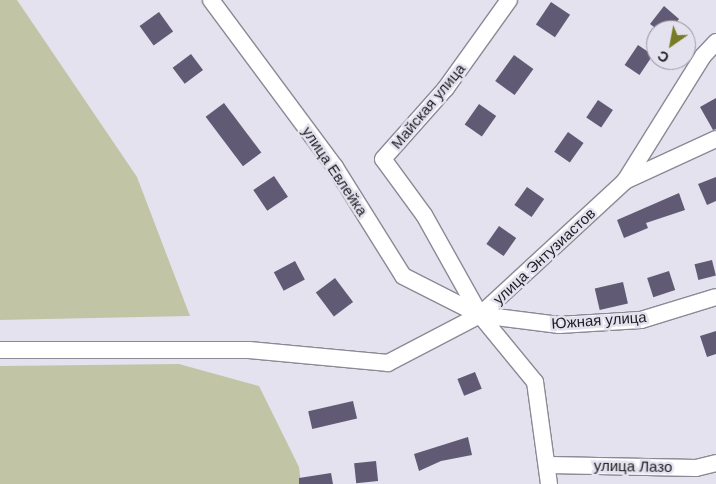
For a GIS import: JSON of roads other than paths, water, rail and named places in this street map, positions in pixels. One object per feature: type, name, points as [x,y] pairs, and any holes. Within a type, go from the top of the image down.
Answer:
[{"type":"street","name":"улица Евлейка","points":[[211,0],[335,166],[404,276],[480,315]]},
{"type":"street","name":"Майская улица","points":[[480,315],[424,215],[383,160],[446,88],[510,0]]},
{"type":"street","name":"улица Энтузиастов","points":[[549,484],[549,465],[535,382],[480,315],[625,181],[703,56],[716,42]]},
{"type":"street","points":[[625,181],[716,139]]},
{"type":"street","name":"Южная улица","points":[[480,315],[560,325],[641,320],[716,297]]},
{"type":"street","points":[[0,350],[249,350],[388,363],[480,315]]},
{"type":"street","name":"улица Лазо","points":[[549,465],[696,468],[716,463]]}]
